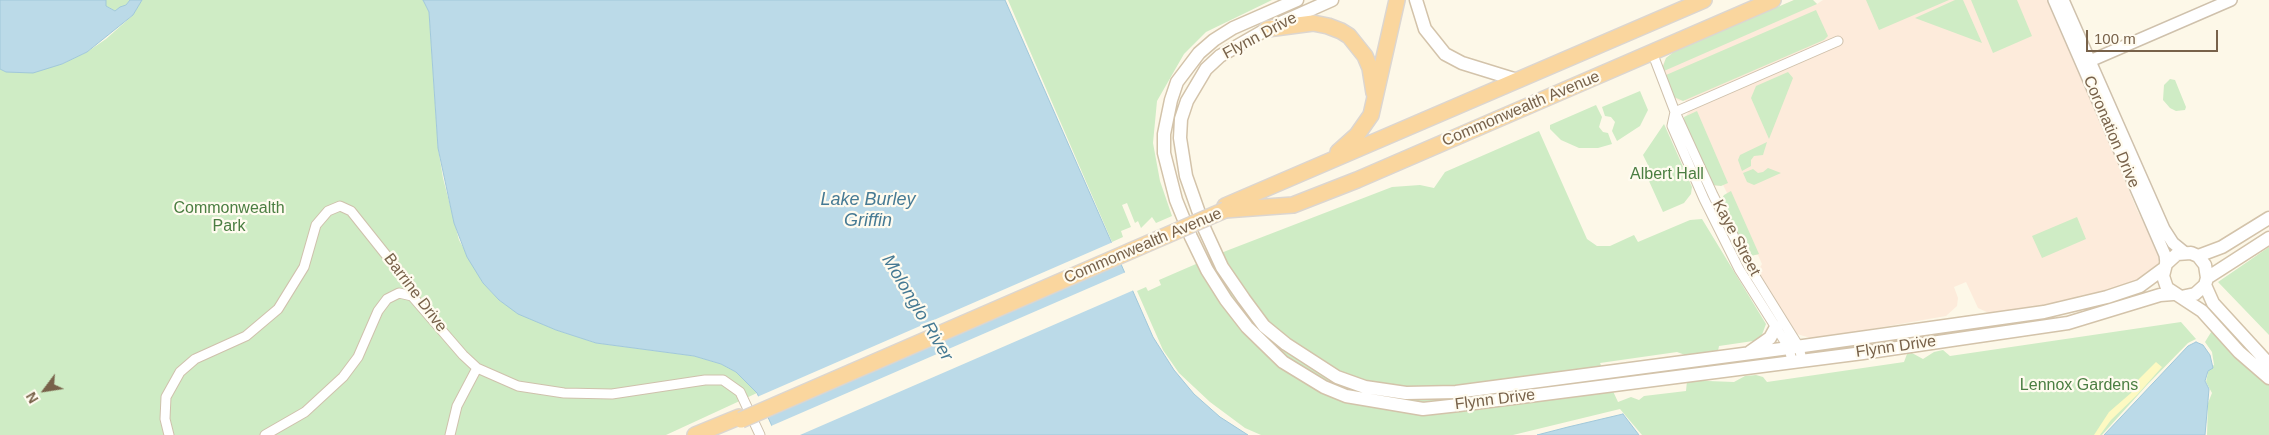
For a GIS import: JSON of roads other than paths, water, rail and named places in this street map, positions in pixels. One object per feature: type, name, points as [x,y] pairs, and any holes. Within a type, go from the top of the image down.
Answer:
[{"type":"highway","points":[[1325,163],[1360,132],[1371,115],[1397,0]]},
{"type":"highway","name":"Commonwealth Avenue","points":[[695,435],[740,419],[1325,163],[1704,0]]},
{"type":"highway","name":"Commonwealth Avenue","points":[[714,435],[715,432],[740,419],[1160,234],[1224,208],[1293,205],[1357,180],[1773,0]]},
{"type":"highway","points":[[1266,28],[1313,23],[1333,28],[1349,36],[1365,56],[1370,68],[1375,102]]},
{"type":"main road","name":"Flynn Drive","points":[[1297,0],[1233,28],[1214,40],[1199,53],[1177,82],[1164,134],[1164,153],[1176,200],[1190,237],[1207,270],[1247,327],[1283,362],[1324,387],[1346,396],[1423,408],[1797,361],[2068,323],[2160,295],[2177,295]]},
{"type":"main road","name":"Flynn Drive","points":[[1332,0],[1266,28],[1220,56],[1206,69],[1187,101],[1181,119],[1180,138],[1186,176],[1222,267],[1264,326],[1302,356],[1337,377],[1365,387],[1406,393],[1456,392],[1794,348],[2044,312],[2075,306],[2140,286],[2165,266]]},
{"type":"main road","points":[[1417,3],[1429,36],[1450,58],[1517,80]]},
{"type":"main road","points":[[2198,256],[2222,247],[2269,218]]},
{"type":"main road","points":[[2177,295],[2195,294],[2206,282],[2269,238]]},
{"type":"main road","points":[[2269,364],[2213,303],[2206,282],[2205,265],[2198,256],[2184,252],[2172,257],[2165,266],[2164,283],[2177,295],[2202,311],[2239,352],[2269,378]]},
{"type":"main road","points":[[1748,354],[1770,338],[1776,327]]},
{"type":"main road","points":[[1844,341],[1845,354]]},
{"type":"street","name":"Coronation Drive","points":[[2054,0],[2086,63],[2164,229],[2173,243],[2184,252]]},
{"type":"street","name":"Coronation Drive","points":[[2063,0],[2086,63],[2165,255],[2165,266]]},
{"type":"street","points":[[2086,63],[2231,0]]},
{"type":"street","points":[[1675,112],[1838,41]]},
{"type":"street","name":"Kaye Street","points":[[1652,52],[1675,112],[1713,195],[1748,265],[1794,348],[1797,361]]},
{"type":"street","name":"Kaye Street","points":[[1675,112],[1672,126],[1704,199],[1739,269],[1776,327],[1794,348]]},
{"type":"street","name":"Barrine Drive","points":[[169,435],[165,419],[166,397],[180,372],[195,359],[246,336],[278,309],[304,267],[316,225],[334,207],[346,208],[410,285],[412,296],[463,355],[478,368],[518,386],[564,393],[612,394],[705,380],[723,380],[740,392],[760,435]]},
{"type":"street","points":[[265,435],[305,412],[343,378],[358,357],[378,312],[387,299],[399,292],[412,296]]},
{"type":"street","points":[[450,435],[457,406],[478,368]]},
{"type":"water","points":[[0,0],[106,0],[106,6],[115,11],[126,5],[130,0],[142,0],[133,15],[87,52],[62,64],[33,73],[6,72],[0,69]]},
{"type":"water","name":"Lake Burley Griffin","points":[[423,0],[1005,0],[1153,337],[1174,370],[1194,394],[1220,417],[1248,435],[776,435],[757,393],[736,372],[721,364],[694,356],[596,343],[556,330],[518,314],[499,300],[483,283],[467,257],[454,223],[438,148],[429,12]]},
{"type":"water","points":[[2196,342],[2203,345],[2210,355],[2213,368],[2208,371],[2205,381],[2209,389],[2205,435],[2104,435],[2188,346]]},
{"type":"water","points":[[1623,414],[1639,435],[1537,435],[1568,427]]},
{"type":"park label","name":"Albert Hall","points":[[1667,175]]},
{"type":"park label","name":"Commonwealth Park","points":[[229,218]]},
{"type":"park label","name":"Lennox Gardens","points":[[2079,386]]},
{"type":"water label","name":"Molonglo River","points":[[917,308]]}]
